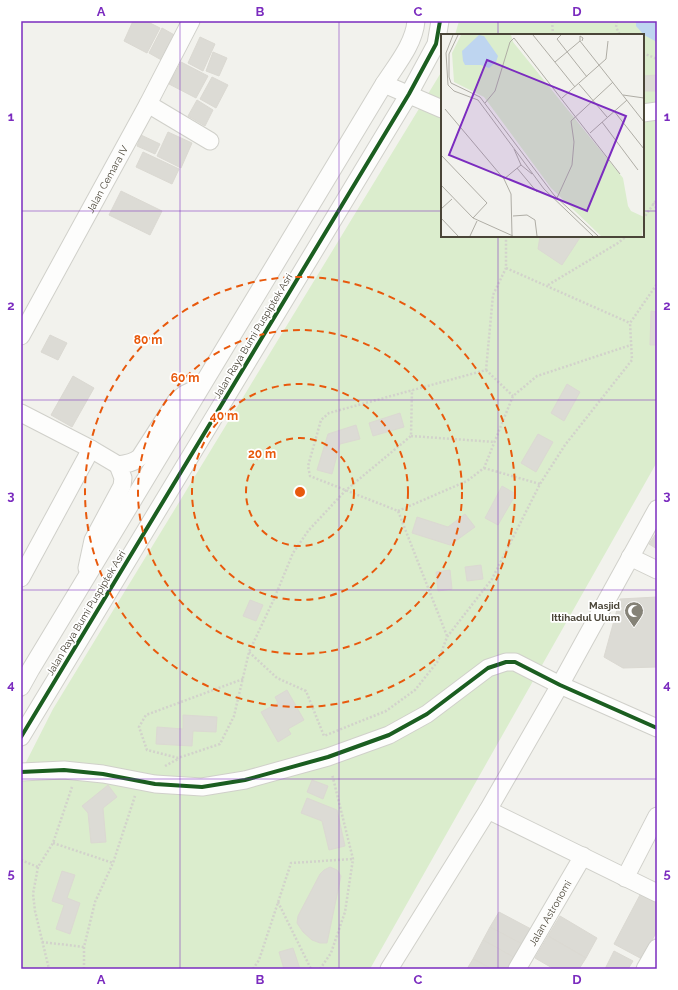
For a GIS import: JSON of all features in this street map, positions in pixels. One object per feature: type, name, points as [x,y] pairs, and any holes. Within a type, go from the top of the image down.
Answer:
[{"type":"street","name":"Jalan Cemara IV","points":[[21,336],[148,104],[191,21]]},
{"type":"street","name":"Jalan Raya Bumi Puspiptek Asri","points":[[21,687],[30,669],[201,386],[411,42],[416,21]]},
{"type":"street","name":"Jalan Raya Bumi Puspiptek Asri","points":[[21,737],[409,94],[436,44],[440,21]]},
{"type":"street","points":[[384,84],[441,109]]},
{"type":"street","points":[[148,104],[210,141]]},
{"type":"street","points":[[644,112],[657,112]]},
{"type":"street","points":[[21,413],[91,449],[118,465],[128,464],[140,457],[176,401],[185,394],[201,386]]},
{"type":"street","points":[[21,578],[91,449]]},
{"type":"street","points":[[85,580],[93,540],[122,486],[123,478],[118,465]]},
{"type":"street","points":[[388,969],[488,810],[560,685],[657,509]]},
{"type":"street","points":[[630,557],[657,570]]},
{"type":"street","points":[[21,772],[64,770],[77,771],[103,774],[155,784],[202,787],[245,780],[328,757],[395,732],[427,714],[488,668],[506,662],[515,662],[560,685],[657,728]]},
{"type":"street","points":[[488,810],[657,894]]},
{"type":"street","points":[[625,878],[657,816]]},
{"type":"street","name":"Jalan Astronomi","points":[[517,969],[582,856]]},
{"type":"street","points":[[645,969],[657,948]]},
{"type":"path","points":[[552,21],[553,34]]},
{"type":"path","points":[[616,21],[616,27],[620,34]]},
{"type":"path","points":[[644,53],[657,59]]},
{"type":"path","points":[[644,217],[657,199]]},
{"type":"path","points":[[653,203],[657,209]]},
{"type":"path","points":[[486,370],[493,296],[506,268],[506,237]]},
{"type":"path","points":[[547,286],[626,237]]},
{"type":"path","points":[[506,268],[630,323]]},
{"type":"path","points":[[324,736],[386,711],[415,690],[438,661],[447,637],[492,579],[540,484],[565,445],[632,360],[630,323],[657,284]]},
{"type":"path","points":[[486,370],[329,413],[321,420],[308,466],[310,476],[398,511],[467,481],[484,468],[513,396],[537,376],[631,345]]},
{"type":"path","points":[[486,370],[513,396]]},
{"type":"path","points":[[411,436],[412,390]]},
{"type":"path","points":[[243,679],[146,715],[139,727],[147,750],[178,758],[220,744],[234,716],[243,679],[249,652],[274,599],[293,553],[308,531],[346,490],[411,436],[495,442]]},
{"type":"path","points":[[484,468],[540,484]]},
{"type":"path","points":[[398,511],[447,637]]},
{"type":"path","points":[[249,652],[277,678],[306,692],[324,736],[353,859],[345,912],[332,953],[320,969]]},
{"type":"path","points":[[49,969],[35,911],[33,894],[38,867],[53,843],[77,771]]},
{"type":"path","points":[[84,969],[84,947],[96,902],[113,863],[140,782]]},
{"type":"path","points":[[53,843],[113,863]]},
{"type":"path","points":[[253,969],[259,960],[290,863],[353,859]]},
{"type":"path","points":[[21,860],[38,867]]},
{"type":"path","points":[[278,902],[311,969]]},
{"type":"path","points":[[42,942],[84,947]]},
{"type":"green space","points":[[459,21],[657,21],[657,462],[370,969],[21,969],[21,772],[53,709],[441,73],[441,237],[644,237],[644,34],[455,34]]},
{"type":"water","points":[[636,21],[657,21],[657,42],[644,35],[636,26]]},
{"type":"building","points":[[133,21],[146,21],[160,28],[147,53],[124,41]]},
{"type":"building","points":[[162,28],[178,37],[165,62],[149,53]]},
{"type":"building","points":[[200,37],[215,44],[203,71],[188,63]]},
{"type":"building","points":[[213,52],[227,58],[219,76],[206,71]]},
{"type":"building","points":[[181,62],[208,76],[196,98],[169,84]]},
{"type":"building","points":[[657,75],[657,91],[644,91],[644,76]]},
{"type":"building","points":[[212,77],[228,85],[216,108],[200,99]]},
{"type":"building","points":[[197,100],[213,110],[205,126],[188,116]]},
{"type":"building","points":[[168,132],[192,143],[181,168],[157,156]]},
{"type":"building","points":[[141,135],[160,144],[155,154],[137,146]]},
{"type":"building","points":[[143,152],[179,169],[172,184],[136,167]]},
{"type":"building","points":[[121,191],[162,211],[150,235],[109,215]]},
{"type":"building","points":[[540,237],[580,237],[562,265],[538,249]]},
{"type":"building","points":[[651,311],[657,312],[657,361],[656,345],[650,345]]},
{"type":"building","points":[[50,335],[67,343],[58,360],[41,352]]},
{"type":"building","points":[[73,376],[94,388],[72,427],[51,415]]},
{"type":"building","points":[[567,384],[580,392],[564,421],[551,413]]},
{"type":"building","points":[[400,413],[404,427],[373,436],[369,423]]},
{"type":"building","points":[[356,425],[360,439],[340,444],[332,474],[317,470],[328,434]]},
{"type":"building","points":[[538,434],[553,442],[536,472],[521,463]]},
{"type":"building","points":[[502,486],[516,494],[498,525],[485,518]]},
{"type":"building","points":[[465,514],[475,527],[450,545],[412,533],[417,517],[448,527]]},
{"type":"building","points":[[657,532],[657,549],[649,544]]},
{"type":"building","points":[[481,565],[483,579],[467,581],[465,567]]},
{"type":"building","points":[[450,570],[452,589],[438,591],[436,572]]},
{"type":"building","name":"Masjid Ittihadul Ulum","points":[[657,597],[657,667],[623,668],[604,657],[620,599]]},
{"type":"building","points":[[250,600],[263,605],[256,621],[243,616]]},
{"type":"building","points":[[287,690],[304,720],[288,729],[291,734],[278,742],[261,712],[278,703],[275,697]]},
{"type":"building","points":[[183,715],[217,717],[216,732],[193,731],[192,746],[156,744],[157,727],[183,729]]},
{"type":"building","points":[[312,780],[328,786],[323,799],[307,792]]},
{"type":"building","points":[[108,785],[117,797],[103,808],[106,842],[91,843],[88,813],[82,806]]},
{"type":"building","points":[[307,798],[337,810],[345,846],[329,850],[322,821],[301,813]]},
{"type":"building","points":[[330,867],[337,870],[341,876],[327,943],[320,943],[312,940],[303,932],[297,923],[298,916],[320,874]]},
{"type":"building","points":[[62,871],[75,875],[67,898],[80,903],[70,934],[56,929],[64,905],[52,901]]},
{"type":"building","points":[[641,893],[657,901],[657,931],[642,959],[614,944]]},
{"type":"building","points":[[499,912],[531,929],[522,944],[490,927]]},
{"type":"building","points":[[560,916],[597,938],[586,958],[548,936]]},
{"type":"building","points":[[490,927],[522,944],[515,958],[483,940]]},
{"type":"building","points":[[548,936],[586,958],[579,969],[554,969],[535,958]]},
{"type":"building","points":[[483,940],[515,958],[509,969],[492,969],[473,959]]},
{"type":"building","points":[[293,948],[300,969],[284,969],[279,952]]},
{"type":"building","points":[[614,951],[633,961],[628,969],[605,969]]},
{"type":"building","points":[[473,959],[492,969],[467,969]]},
{"type":"cycle path","points":[[21,737],[409,94],[436,44],[440,21]]},
{"type":"cycle path","points":[[21,772],[64,770],[103,774],[155,784],[202,787],[245,780],[328,757],[389,735],[427,714],[488,668],[506,662],[515,662],[560,685],[657,728]]},
{"type":"place","name":"Masjid Ittihadul Ulum","points":[[634,628]]}]
